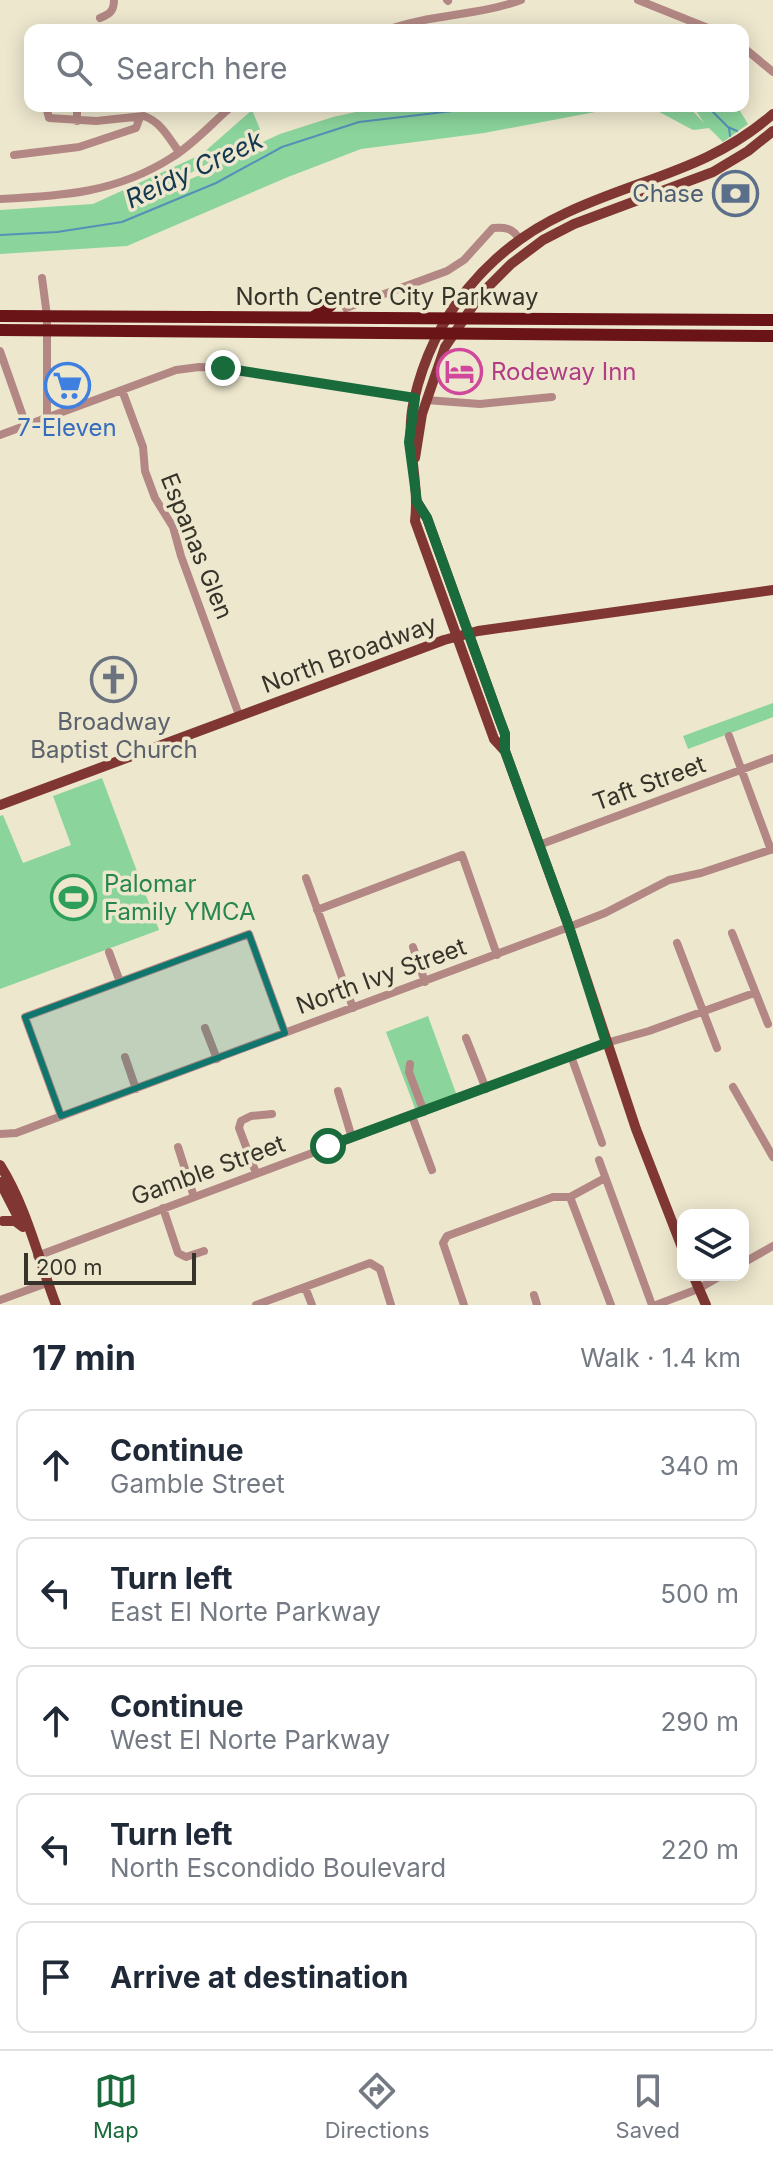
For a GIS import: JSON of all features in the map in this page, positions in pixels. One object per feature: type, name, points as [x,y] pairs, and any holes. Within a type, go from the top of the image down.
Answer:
[{"type":"highway","points":[[320,313],[331,305],[334,297]]},
{"type":"highway","points":[[320,313],[346,308]]},
{"type":"highway","name":"North Centre City Parkway","points":[[0,316],[320,313],[446,318],[773,320]]},
{"type":"highway","name":"North Centre City Parkway","points":[[0,330],[773,336]]},
{"type":"main road","points":[[505,751],[494,739],[415,521],[414,462],[409,442],[437,333],[481,272],[519,239],[566,212],[708,158],[754,130],[773,114]]},
{"type":"main road","points":[[420,399],[453,333],[464,318],[500,274],[543,240],[574,224],[713,172],[748,151],[773,131]]},
{"type":"main road","points":[[417,502],[427,518],[505,734],[505,751],[569,927],[606,1043],[677,1234]]},
{"type":"main road","name":"North Broadway","points":[[0,805],[468,633],[773,590]]},
{"type":"main road","points":[[0,1165],[27,1218],[37,1256]]},
{"type":"main road","points":[[0,1182],[37,1256],[56,1305]]},
{"type":"main road","points":[[2,1221],[15,1221],[23,1227]]},
{"type":"main road","points":[[695,1281],[706,1305]]},
{"type":"street","points":[[100,18],[109,15],[114,8],[114,0]]},
{"type":"street","points":[[409,24],[479,13],[521,0]]},
{"type":"street","points":[[638,0],[698,24]]},
{"type":"street","points":[[749,52],[773,72]]},
{"type":"street","points":[[48,112],[49,118],[77,121],[140,117],[158,123],[179,152]]},
{"type":"street","points":[[77,112],[77,121]]},
{"type":"street","points":[[0,199],[67,196],[111,186],[169,159],[225,112]]},
{"type":"street","points":[[14,155],[68,149],[109,138],[136,128],[140,117]]},
{"type":"street","points":[[346,308],[447,271],[464,260],[493,228],[505,227],[516,232],[519,239]]},
{"type":"street","points":[[42,278],[47,316],[47,417]]},
{"type":"street","points":[[0,351],[26,425]]},
{"type":"street","points":[[0,435],[176,370],[199,367],[223,368],[420,399],[480,404],[552,397]]},
{"type":"street","name":"Espanas Glen","points":[[122,390],[143,447],[145,471],[155,498],[173,527],[239,715]]},
{"type":"street","points":[[729,736],[772,850]]},
{"type":"street","name":"Taft Street","points":[[539,845],[773,758]]},
{"type":"street","name":"North Ivy Street","points":[[0,1134],[16,1133],[497,955],[605,913],[669,880],[772,850]]},
{"type":"street","points":[[317,910],[462,855],[497,955]]},
{"type":"street","points":[[306,878],[353,1008]]},
{"type":"street","points":[[732,933],[768,1024]]},
{"type":"street","points":[[61,1116],[25,1017],[249,934],[285,1033]]},
{"type":"street","points":[[677,943],[717,1048]]},
{"type":"street","points":[[413,947],[425,982]]},
{"type":"street","points":[[109,952],[120,982]]},
{"type":"street","name":"Gamble Street","points":[[37,1256],[606,1043],[704,1013],[754,993]]},
{"type":"street","points":[[205,1028],[217,1059]]},
{"type":"street","points":[[466,1038],[486,1089]]},
{"type":"street","points":[[571,1056],[602,1143]]},
{"type":"street","points":[[125,1057],[136,1089]]},
{"type":"street","points":[[410,1064],[409,1072],[424,1112]]},
{"type":"street","points":[[733,1087],[773,1157]]},
{"type":"street","points":[[338,1091],[352,1138]]},
{"type":"street","points":[[256,1173],[239,1128],[241,1121],[251,1116],[272,1114]]},
{"type":"street","points":[[412,1116],[432,1170]]},
{"type":"street","points":[[178,1147],[194,1197]]},
{"type":"street","points":[[599,1160],[654,1305],[712,1281]]},
{"type":"street","points":[[464,1305],[443,1243],[447,1236],[553,1197],[570,1197],[605,1178]]},
{"type":"street","points":[[570,1197],[611,1305]]},
{"type":"street","points":[[163,1208],[178,1253],[186,1257],[204,1251]]},
{"type":"street","points":[[749,1260],[773,1246]]},
{"type":"street","points":[[256,1305],[365,1264],[375,1264],[380,1269],[391,1305]]},
{"type":"street","points":[[0,1300],[47,1283]]},
{"type":"street","points":[[305,1287],[312,1305]]},
{"type":"street","points":[[534,1295],[537,1305]]},
{"type":"highlighted area","points":[[249,934],[285,1033],[61,1116],[25,1017]]},
{"type":"green space","points":[[253,112],[262,134],[143,199],[200,175],[280,134],[356,112],[595,112],[484,133],[361,149],[127,246],[0,254],[0,210],[93,204],[202,154]]},
{"type":"green space","points":[[659,112],[694,112],[704,123],[697,112],[741,112],[748,124],[723,142],[709,128],[693,130]]},
{"type":"green space","points":[[773,703],[773,717],[688,749],[683,736]]},
{"type":"green space","name":"Palomar Family YMCA","points":[[102,778],[159,930],[0,989],[0,816],[3,815],[23,863],[71,845],[53,796]]},
{"type":"green space","points":[[428,1016],[457,1096],[416,1111],[386,1032]]},
{"type":"waterway","name":"Reidy Creek","points":[[0,235],[57,232],[122,222],[216,183],[282,147],[359,122],[444,112]]},
{"type":"waterway","name":"Reidy Creek","points":[[713,112],[728,127],[737,131]]},
{"type":"waterway","name":"Reidy Creek","points":[[729,128],[730,136]]},
{"type":"place","name":"Chase","points":[[735,193]]},
{"type":"place","name":"Rodeway Inn","points":[[460,371]]},
{"type":"place","name":"7-Eleven","points":[[67,385]]},
{"type":"place","name":"Broadway Baptist Church","points":[[114,679]]},
{"type":"place","name":"Palomar Family YMCA","points":[[73,897]]},
{"type":"route","points":[[223,368],[415,398],[409,442],[417,502],[427,518],[505,734],[505,751],[569,927],[606,1043],[328,1146]]}]
